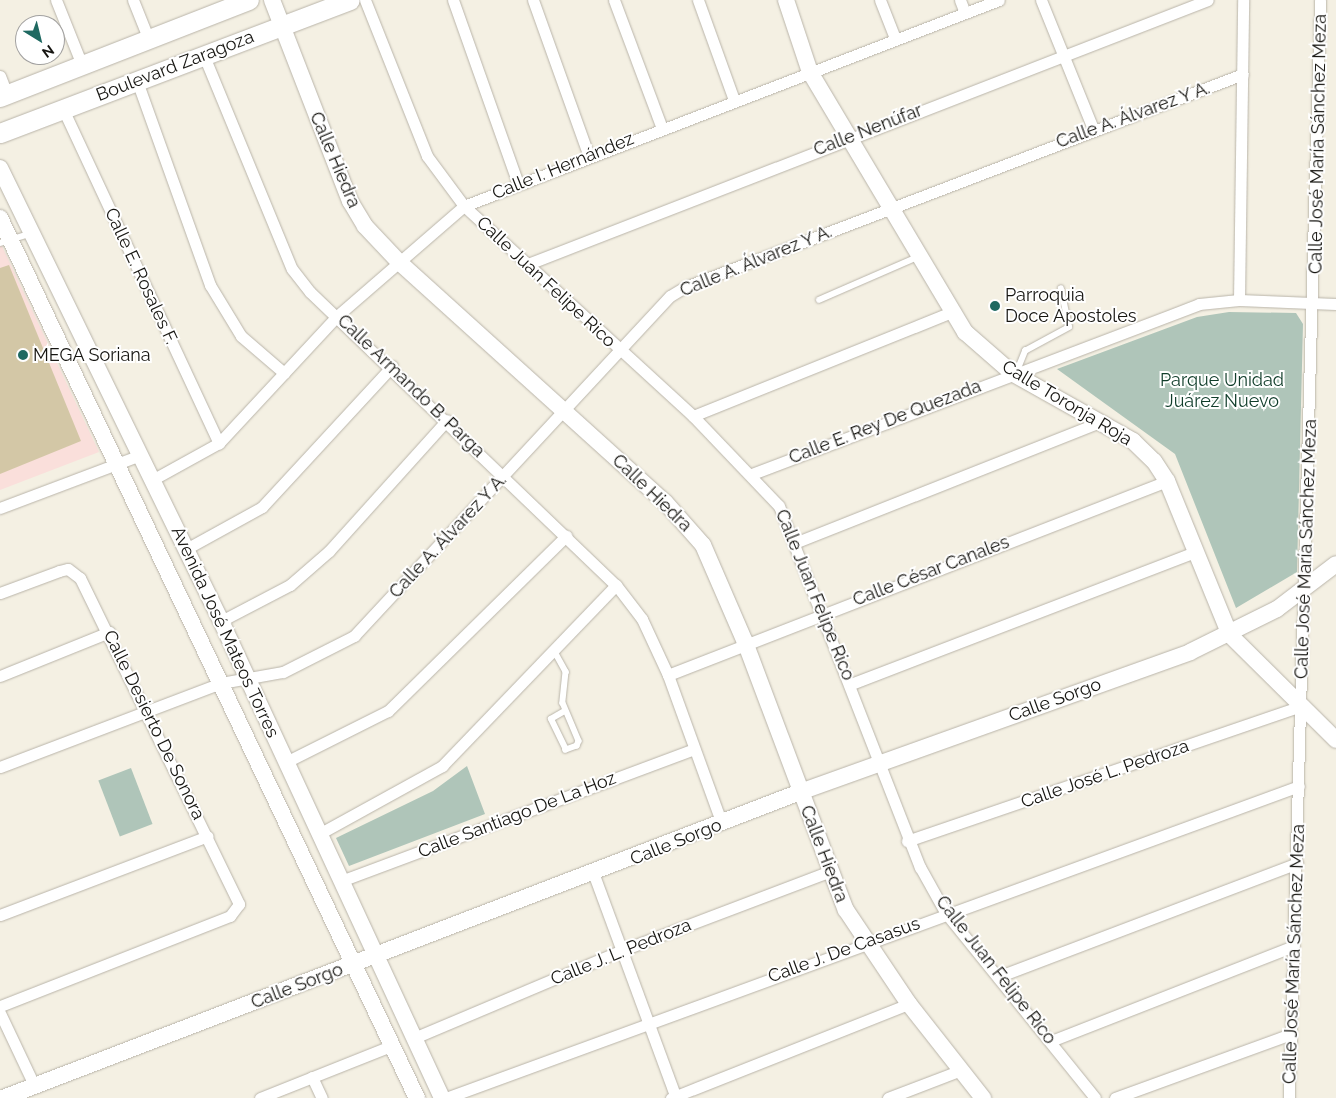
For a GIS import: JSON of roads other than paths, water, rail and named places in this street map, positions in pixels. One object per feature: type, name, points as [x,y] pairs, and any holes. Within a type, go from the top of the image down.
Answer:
[{"type":"main road","name":"Boulevard Zaragoza","points":[[3,95],[149,40],[215,6],[249,0]]},
{"type":"main road","name":"Boulevard Zaragoza","points":[[0,132],[350,0]]},
{"type":"street","points":[[56,0],[82,65]]},
{"type":"street","points":[[134,0],[149,40]]},
{"type":"street","name":"Calle Hiedra","points":[[272,0],[350,201],[365,226],[398,262],[564,411],[692,530],[712,562],[745,642],[831,871],[864,942],[909,1004],[983,1098]]},
{"type":"street","name":"Calle Juan Felipe Rico","points":[[365,0],[427,156],[464,206],[528,264],[618,351],[693,416],[752,474],[779,506],[797,542],[824,612],[908,841],[945,912],[1000,976],[1095,1098]]},
{"type":"street","points":[[453,0],[518,184]]},
{"type":"street","points":[[533,0],[589,156]]},
{"type":"street","points":[[614,0],[661,126]]},
{"type":"street","points":[[698,0],[734,100]]},
{"type":"street","name":"Calle Toronja Roja","points":[[786,0],[810,72],[892,206],[952,312],[973,342],[1014,372],[1133,441],[1167,481],[1194,552],[1230,635],[1336,740]]},
{"type":"street","points":[[880,0],[895,38]]},
{"type":"street","points":[[960,0],[965,13]]},
{"type":"street","name":"Calle I. Hernández","points":[[152,480],[219,443],[337,316],[464,206],[661,126],[999,0]]},
{"type":"street","points":[[1041,0],[1093,129]]},
{"type":"street","name":"Calle Nenúfar","points":[[528,264],[850,136],[1065,56],[1208,0]]},
{"type":"street","points":[[1239,300],[1243,0]]},
{"type":"street","name":"Calle José María Sánchez Meza","points":[[1289,1098],[1315,303],[1320,0]]},
{"type":"street","name":"Calle Armando B. Parga","points":[[204,56],[292,269],[337,316],[392,366],[616,585],[642,620],[668,675],[722,824]]},
{"type":"street","name":"Calle A. Álvarez Y A.","points":[[0,768],[221,683],[249,681],[300,665],[354,636],[618,351],[685,287],[1093,129],[1243,74]]},
{"type":"street","points":[[0,76],[3,95]]},
{"type":"street","points":[[137,81],[210,285],[241,336],[284,373]]},
{"type":"street","name":"Calle E. Rosales F.","points":[[63,109],[219,443]]},
{"type":"street","name":"Avenida José Mateos Torres","points":[[0,168],[4,188],[32,233],[221,621],[414,1038],[444,1098]]},
{"type":"street","name":"Avenida José Mateos Torres","points":[[0,218],[5,241],[120,463],[351,965],[417,1098]]},
{"type":"street","name":"Calle E. Rey De Quezada","points":[[752,474],[1178,310],[1239,300],[1336,304]]},
{"type":"street","points":[[693,416],[952,312]]},
{"type":"street","points":[[186,549],[262,507],[392,366]]},
{"type":"street","points":[[221,621],[290,585],[329,550],[447,420]]},
{"type":"street","points":[[797,542],[1100,422]]},
{"type":"street","points":[[0,508],[140,455]]},
{"type":"street","name":"Calle César Canales","points":[[668,675],[745,642],[1167,481]]},
{"type":"street","points":[[286,762],[388,711],[566,536]]},
{"type":"street","points":[[851,684],[1194,552]]},
{"type":"street","name":"Calle Sorgo","points":[[3,1098],[351,965],[594,875],[800,792],[1230,635],[1277,609],[1336,564]]},
{"type":"street","name":"Calle Desierto De Sonora","points":[[0,593],[68,569],[80,578],[109,632],[236,894],[239,904],[230,916],[0,1006]]},
{"type":"street","points":[[319,834],[442,766],[616,585]]},
{"type":"street","points":[[0,676],[109,632]]},
{"type":"street","name":"Calle José L. Pedroza","points":[[908,841],[1302,706]]},
{"type":"street","name":"Calle Santiago De La Hoz","points":[[341,881],[694,749]]},
{"type":"street","name":"Calle J. De Casasus","points":[[444,1098],[945,912],[1300,786]]},
{"type":"street","points":[[0,915],[208,836]]},
{"type":"street","points":[[1000,976],[1297,863]]},
{"type":"street","name":"Calle J. L. Pedroza","points":[[414,1038],[620,951],[831,871]]},
{"type":"street","points":[[594,875],[674,1097],[909,1004]]},
{"type":"street","points":[[1051,1041],[1294,946]]},
{"type":"street","points":[[0,1013],[35,1087]]},
{"type":"street","points":[[1115,1098],[1291,1034]]},
{"type":"street","points":[[260,1098],[391,1046]]},
{"type":"street","points":[[888,1098],[960,1070]]},
{"type":"street","points":[[312,1077],[322,1098]]},
{"type":"lane","points":[[5,241],[32,233]]},
{"type":"lane","points":[[819,300],[921,256]]},
{"type":"lane","points":[[1014,372],[1025,351],[1069,327],[1061,289]]},
{"type":"lane","points":[[554,650],[566,672],[565,711],[579,744],[566,750],[551,719],[565,711]]},
{"type":"place","name":"Parroquia Doce Apostoles","points":[[995,306]]},
{"type":"place","name":"MEGA Soriana","points":[[23,355]]},
{"type":"park label","name":"Parque Unidad Juárez Nuevo","points":[[1222,391]]}]
